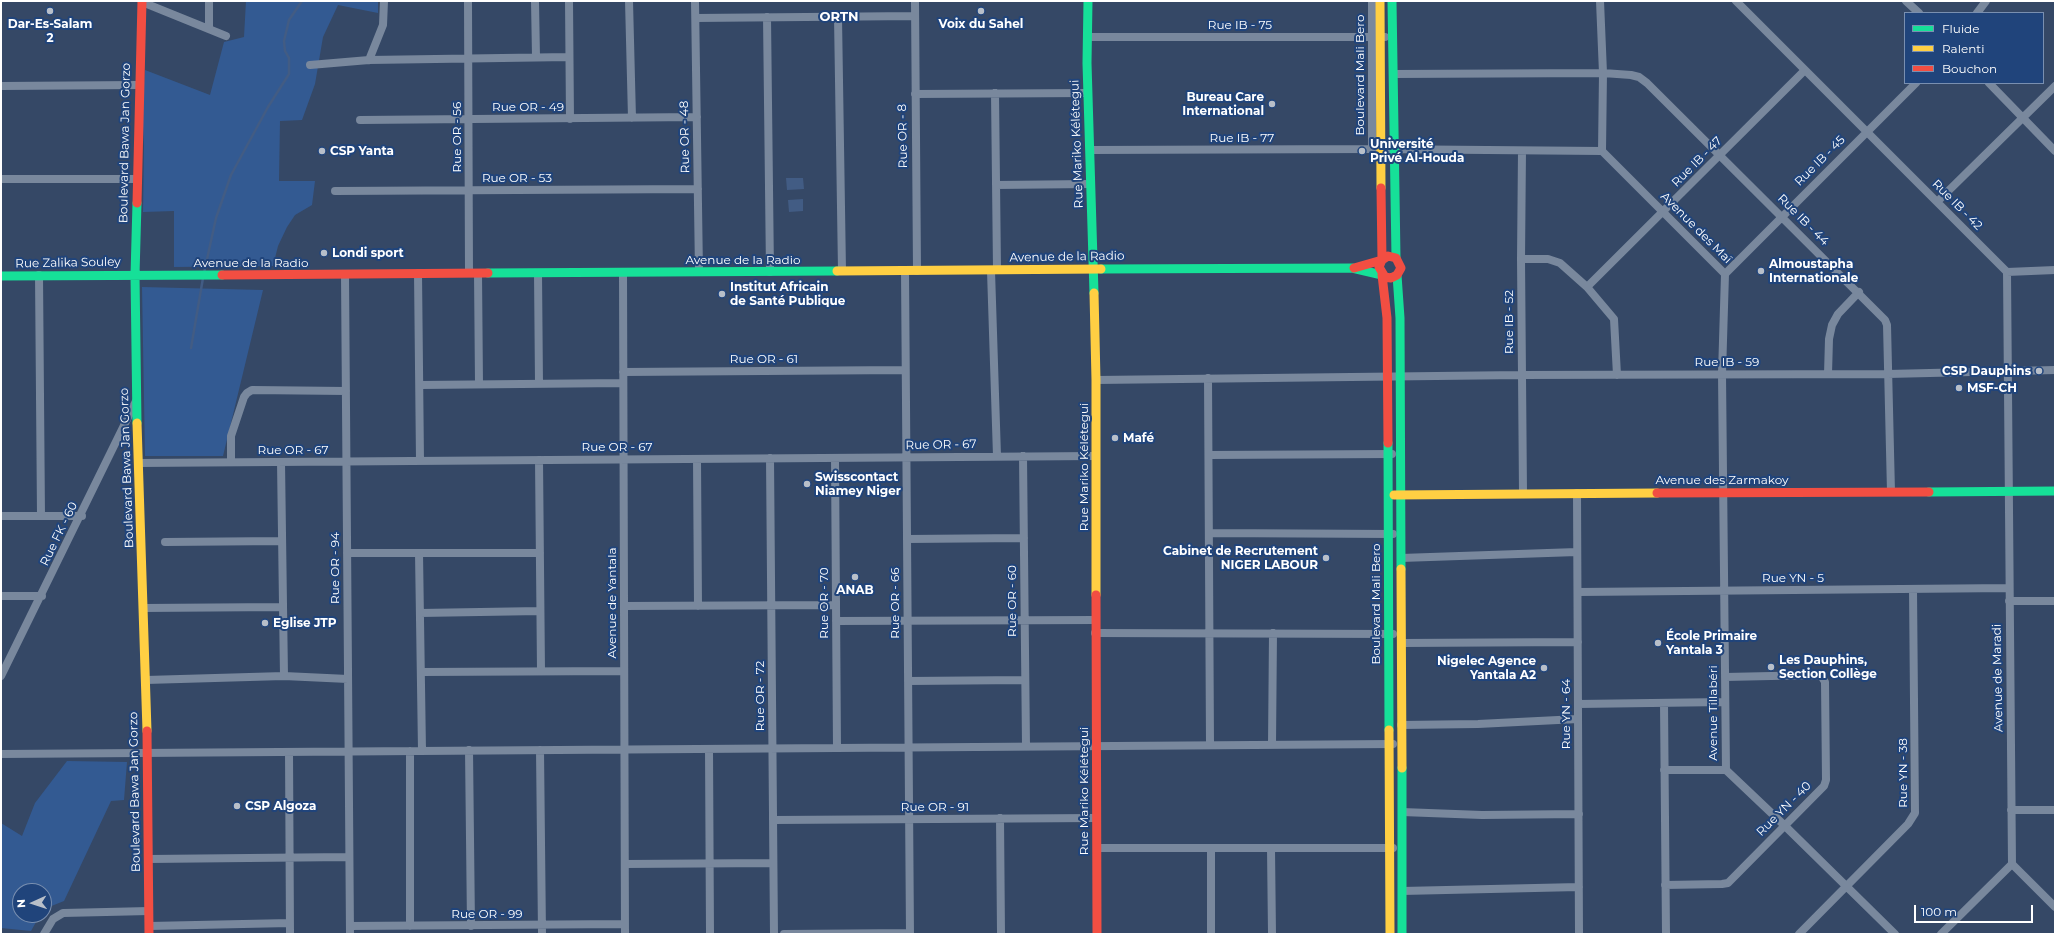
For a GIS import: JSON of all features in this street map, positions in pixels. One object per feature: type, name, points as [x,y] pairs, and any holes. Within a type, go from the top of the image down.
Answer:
[{"type":"street","points":[[209,1],[209,29]]},
{"type":"street","points":[[369,60],[383,25],[384,1]]},
{"type":"street","name":"Rue OR - 56","points":[[468,1],[469,191],[479,384]]},
{"type":"street","points":[[535,1],[536,57]]},
{"type":"street","points":[[569,1],[570,118]]},
{"type":"street","points":[[629,1],[632,118]]},
{"type":"street","name":"Rue OR - 48","points":[[695,1],[699,272]]},
{"type":"street","name":"Rue OR - 8","points":[[915,1],[917,271]]},
{"type":"street","name":"Rue Mariko Kélétegui","points":[[1088,1],[1088,93],[1096,380],[1095,633],[1097,934]]},
{"type":"street","name":"Boulevard Mali Bero","points":[[1372,1],[1377,37]]},
{"type":"street","name":"Boulevard Mali Bero","points":[[1380,1],[1377,37],[1376,150],[1382,260]]},
{"type":"street","points":[[1392,1],[1393,150],[1396,258],[1401,268],[1397,275],[1391,278],[1382,275],[1379,268],[1382,260],[1388,256],[1396,258]]},
{"type":"street","points":[[1600,1],[1603,73],[1602,152]]},
{"type":"street","name":"Rue IB - 42","points":[[1736,1],[2007,272]]},
{"type":"street","points":[[1906,1],[1918,12]]},
{"type":"street","points":[[1978,12],[1986,1]]},
{"type":"street","points":[[142,2],[226,36]]},
{"type":"street","name":"Boulevard Bawa Jan Gorzo","points":[[142,2],[138,85],[135,275],[138,463],[146,680],[149,930]]},
{"type":"street","points":[[696,18],[915,16]]},
{"type":"street","points":[[767,17],[770,272]]},
{"type":"street","points":[[838,17],[842,271]]},
{"type":"street","name":"Rue IB - 75","points":[[1088,37],[1393,38]]},
{"type":"street","points":[[310,65],[369,60],[569,57]]},
{"type":"street","name":"Rue IB - 47","points":[[1587,287],[1805,70]]},
{"type":"street","name":"Rue IB - 44","points":[[1393,74],[1603,73],[1639,77],[1721,155],[1859,292],[1887,322],[1891,492]]},
{"type":"street","name":"Rue IB - 45","points":[[1725,274],[1866,131],[1915,84]]},
{"type":"street","points":[[1990,84],[2055,151]]},
{"type":"street","points":[[1,86],[138,85]]},
{"type":"street","points":[[1937,202],[2055,86]]},
{"type":"street","points":[[995,93],[996,185],[994,270],[997,456]]},
{"type":"street","points":[[915,94],[1088,93]]},
{"type":"street","name":"Rue OR - 49","points":[[360,120],[697,117]]},
{"type":"street","name":"Rue IB - 77","points":[[1090,150],[1602,152]]},
{"type":"street","name":"Rue IB - 52","points":[[1522,151],[1521,375],[1523,493]]},
{"type":"street","name":"Avenue des Maï","points":[[1602,152],[1725,274],[1722,374],[1724,492]]},
{"type":"street","points":[[1,179],[136,179]]},
{"type":"street","points":[[996,185],[1090,184]]},
{"type":"street","name":"Rue OR - 53","points":[[335,191],[698,189]]},
{"type":"street","points":[[1521,259],[1554,260],[1587,287],[1614,319],[1617,375]]},
{"type":"street","name":"Avenue de la Radio","points":[[1352,268],[1382,260]]},
{"type":"street","name":"Avenue de la Radio","points":[[135,275],[345,275],[418,273],[1352,268],[1382,275]]},
{"type":"street","points":[[2009,491],[2007,272],[2055,270]]},
{"type":"street","name":"Rue OR - 66","points":[[905,271],[910,934]]},
{"type":"street","name":"Avenue de Yantala","points":[[623,272],[625,934]]},
{"type":"street","points":[[418,273],[420,461]]},
{"type":"street","points":[[538,273],[539,384]]},
{"type":"street","points":[[39,275],[41,516]]},
{"type":"street","name":"Rue Zalika Souley","points":[[1,276],[135,275]]},
{"type":"street","name":"Rue OR - 94","points":[[345,275],[350,930]]},
{"type":"street","name":"Boulevard Mali Bero","points":[[1382,275],[1387,318],[1390,934]]},
{"type":"street","name":"Boulevard Mali Bero","points":[[1397,275],[1401,496],[1402,934]]},
{"type":"street","points":[[1828,374],[1829,339],[1832,325],[1838,314],[1859,292]]},
{"type":"street","name":"Rue OR - 61","points":[[623,372],[905,370]]},
{"type":"street","name":"Rue IB - 59","points":[[1096,380],[1521,375],[1888,374],[2055,370]]},
{"type":"street","points":[[1208,378],[1210,745]]},
{"type":"street","points":[[420,385],[623,383]]},
{"type":"street","points":[[231,462],[231,436],[247,392],[252,390],[346,391]]},
{"type":"street","name":"Rue FK - 60","points":[[1,676],[82,516],[137,401]]},
{"type":"street","points":[[1209,455],[1400,454]]},
{"type":"street","name":"Rue OR - 60","points":[[1023,456],[1026,746]]},
{"type":"street","name":"Rue OR - 67","points":[[138,463],[1096,456]]},
{"type":"street","name":"Rue OR - 72","points":[[770,458],[774,934]]},
{"type":"street","name":"Rue OR - 70","points":[[835,458],[837,748]]},
{"type":"street","points":[[697,459],[698,606]]},
{"type":"street","points":[[539,460],[541,671]]},
{"type":"street","points":[[281,462],[284,676]]},
{"type":"street","name":"Avenue de Maradi","points":[[2009,491],[2012,864]]},
{"type":"street","name":"Avenue des Zarmakoy","points":[[1388,495],[2055,491]]},
{"type":"street","name":"Avenue Tillabéri","points":[[1724,492],[1726,770],[1895,934]]},
{"type":"street","name":"Rue YN - 64","points":[[1577,493],[1579,934]]},
{"type":"street","points":[[1,516],[82,516]]},
{"type":"street","points":[[1209,533],[1400,534]]},
{"type":"street","points":[[907,539],[1024,538]]},
{"type":"street","points":[[165,542],[282,541]]},
{"type":"street","points":[[1401,558],[1577,552]]},
{"type":"street","points":[[347,553],[540,553]]},
{"type":"street","points":[[419,553],[422,751]]},
{"type":"street","name":"Rue YN - 5","points":[[1578,592],[2009,588]]},
{"type":"street","name":"Rue YN - 38","points":[[1799,934],[1908,824],[1915,814],[1913,589]]},
{"type":"street","points":[[1,596],[42,596]]},
{"type":"street","points":[[2009,601],[2055,601]]},
{"type":"street","points":[[624,606],[836,605]]},
{"type":"street","points":[[143,608],[283,607]]},
{"type":"street","points":[[420,613],[540,610]]},
{"type":"street","points":[[836,621],[1095,620]]},
{"type":"street","points":[[1095,633],[1388,634],[1402,638],[1578,642]]},
{"type":"street","points":[[1272,745],[1273,633]]},
{"type":"street","points":[[421,672],[624,671]]},
{"type":"street","name":"Rue YN - 40","points":[[1665,885],[1728,883],[1824,786],[1826,780],[1825,682],[1822,677],[1818,675],[1725,677]]},
{"type":"street","points":[[146,680],[284,676],[348,679]]},
{"type":"street","points":[[908,681],[1025,680]]},
{"type":"street","points":[[1578,704],[1725,702]]},
{"type":"street","points":[[1664,703],[1666,934]]},
{"type":"street","points":[[1402,724],[1478,724],[1578,719]]},
{"type":"street","points":[[1,754],[1402,744]]},
{"type":"street","points":[[709,749],[710,934]]},
{"type":"street","points":[[469,750],[471,926]]},
{"type":"street","points":[[540,750],[542,930]]},
{"type":"street","points":[[410,751],[410,926]]},
{"type":"street","points":[[289,752],[290,934]]},
{"type":"street","points":[[1664,770],[1726,770]]},
{"type":"street","points":[[2011,810],[2055,810]]},
{"type":"street","points":[[1402,812],[1579,814]]},
{"type":"street","points":[[1000,818],[1001,934]]},
{"type":"street","name":"Rue OR - 91","points":[[773,820],[1096,818]]},
{"type":"street","points":[[1097,848],[1211,850],[1402,848]]},
{"type":"street","points":[[1271,849],[1272,934]]},
{"type":"street","points":[[1211,850],[1211,934]]},
{"type":"street","points":[[148,859],[290,856],[349,857]]},
{"type":"street","points":[[625,864],[773,863]]},
{"type":"street","points":[[1941,934],[2012,864],[2055,907]]},
{"type":"street","points":[[1402,891],[1579,887]]},
{"type":"street","points":[[44,934],[53,919],[63,913],[149,911]]},
{"type":"street","points":[[149,930],[290,924]]},
{"type":"street","name":"Rue OR - 99","points":[[350,930],[410,926],[471,926],[542,930],[625,924]]},
{"type":"street","points":[[784,934],[910,934]]},
{"type":"shaded area","points":[[246,1],[378,1],[378,13],[338,5],[323,37],[315,84],[302,120],[280,121],[279,181],[315,181],[312,205],[295,215],[287,227],[278,246],[273,266],[174,267],[174,211],[143,212],[144,146],[142,108],[145,70],[210,95],[224,42],[244,37]]},
{"type":"shaded area","points":[[786,178],[803,178],[804,189],[787,190]]},
{"type":"shaded area","points":[[803,199],[803,211],[789,212],[788,200]]},
{"type":"shaded area","points":[[142,287],[263,290],[223,456],[145,456]]},
{"type":"shaded area","points":[[67,761],[127,762],[124,800],[111,801],[64,901],[52,906],[52,883],[12,883],[12,923],[36,923],[31,931],[1,928],[1,823],[22,836],[35,803]]},
{"type":"waterway","points":[[204,273],[216,218],[231,175],[268,107],[289,74],[289,58],[285,51],[284,41],[289,20],[302,1]]},
{"type":"waterway","points":[[191,348],[203,278]]},
{"type":"traffic: fast","points":[[1088,1],[1087,63],[1094,293]]},
{"type":"traffic: fast","points":[[1392,1],[1396,258]]},
{"type":"traffic: fast","points":[[137,203],[135,275],[137,423]]},
{"type":"traffic: fast","points":[[1101,269],[1352,268],[1382,275]]},
{"type":"traffic: fast","points":[[488,273],[837,271]]},
{"type":"traffic: fast","points":[[1,276],[222,275]]},
{"type":"traffic: fast","points":[[1397,275],[1400,318],[1401,569]]},
{"type":"traffic: fast","points":[[1388,443],[1389,730]]},
{"type":"traffic: fast","points":[[1929,492],[2055,491]]},
{"type":"traffic: fast","points":[[1402,768],[1402,934]]},
{"type":"traffic: slow","points":[[1380,1],[1381,188]]},
{"type":"traffic: slow","points":[[837,271],[1101,269]]},
{"type":"traffic: slow","points":[[1094,293],[1096,380],[1096,595]]},
{"type":"traffic: slow","points":[[137,423],[147,731]]},
{"type":"traffic: slow","points":[[1394,495],[1657,493]]},
{"type":"traffic: slow","points":[[1401,569],[1402,768]]},
{"type":"traffic: slow","points":[[1389,730],[1390,934]]},
{"type":"traffic: jam","points":[[137,203],[142,1]]},
{"type":"traffic: jam","points":[[1381,188],[1382,260],[1379,267],[1385,277],[1391,278],[1397,275],[1401,268],[1396,258],[1388,256],[1382,260]]},
{"type":"traffic: jam","points":[[1354,268],[1382,260]]},
{"type":"traffic: jam","points":[[222,275],[488,273]]},
{"type":"traffic: jam","points":[[1382,275],[1387,318],[1388,443]]},
{"type":"traffic: jam","points":[[1657,493],[1929,492]]},
{"type":"traffic: jam","points":[[1096,595],[1097,934]]},
{"type":"traffic: jam","points":[[147,731],[149,934]]},
{"type":"place","name":"Dar-Es-Salam 2","points":[[50,11]]},
{"type":"place","name":"Voix du Sahel","points":[[981,11]]},
{"type":"place","name":"Bureau Care International","points":[[1272,104]]},
{"type":"place","name":"CSP Yanta","points":[[322,151]]},
{"type":"place","name":"Université Privé Al-Houda","points":[[1362,151]]},
{"type":"place","name":"Londi sport","points":[[324,253]]},
{"type":"place","name":"Almoustapha Internationale","points":[[1761,271]]},
{"type":"place","name":"Institut Africain de Santé Publique","points":[[722,294]]},
{"type":"place","name":"CSP Dauphins","points":[[2039,371]]},
{"type":"place","name":"MSF-CH","points":[[1959,388]]},
{"type":"place","name":"Mafé","points":[[1115,438]]},
{"type":"place","name":"Swisscontact Niamey Niger","points":[[807,484]]},
{"type":"place","name":"Cabinet de Recrutement NIGER LABOUR","points":[[1326,558]]},
{"type":"place","name":"ANAB","points":[[855,577]]},
{"type":"place","name":"Eglise JTP","points":[[265,623]]},
{"type":"place","name":"École Primaire Yantala 3","points":[[1658,643]]},
{"type":"place","name":"Les Dauphins, Section Collège","points":[[1771,667]]},
{"type":"place","name":"Nigelec Agence Yantala A2","points":[[1544,668]]},
{"type":"place","name":"CSP Algoza","points":[[237,806]]},
{"type":"district","name":"ORTN","points":[[839,17]]}]
